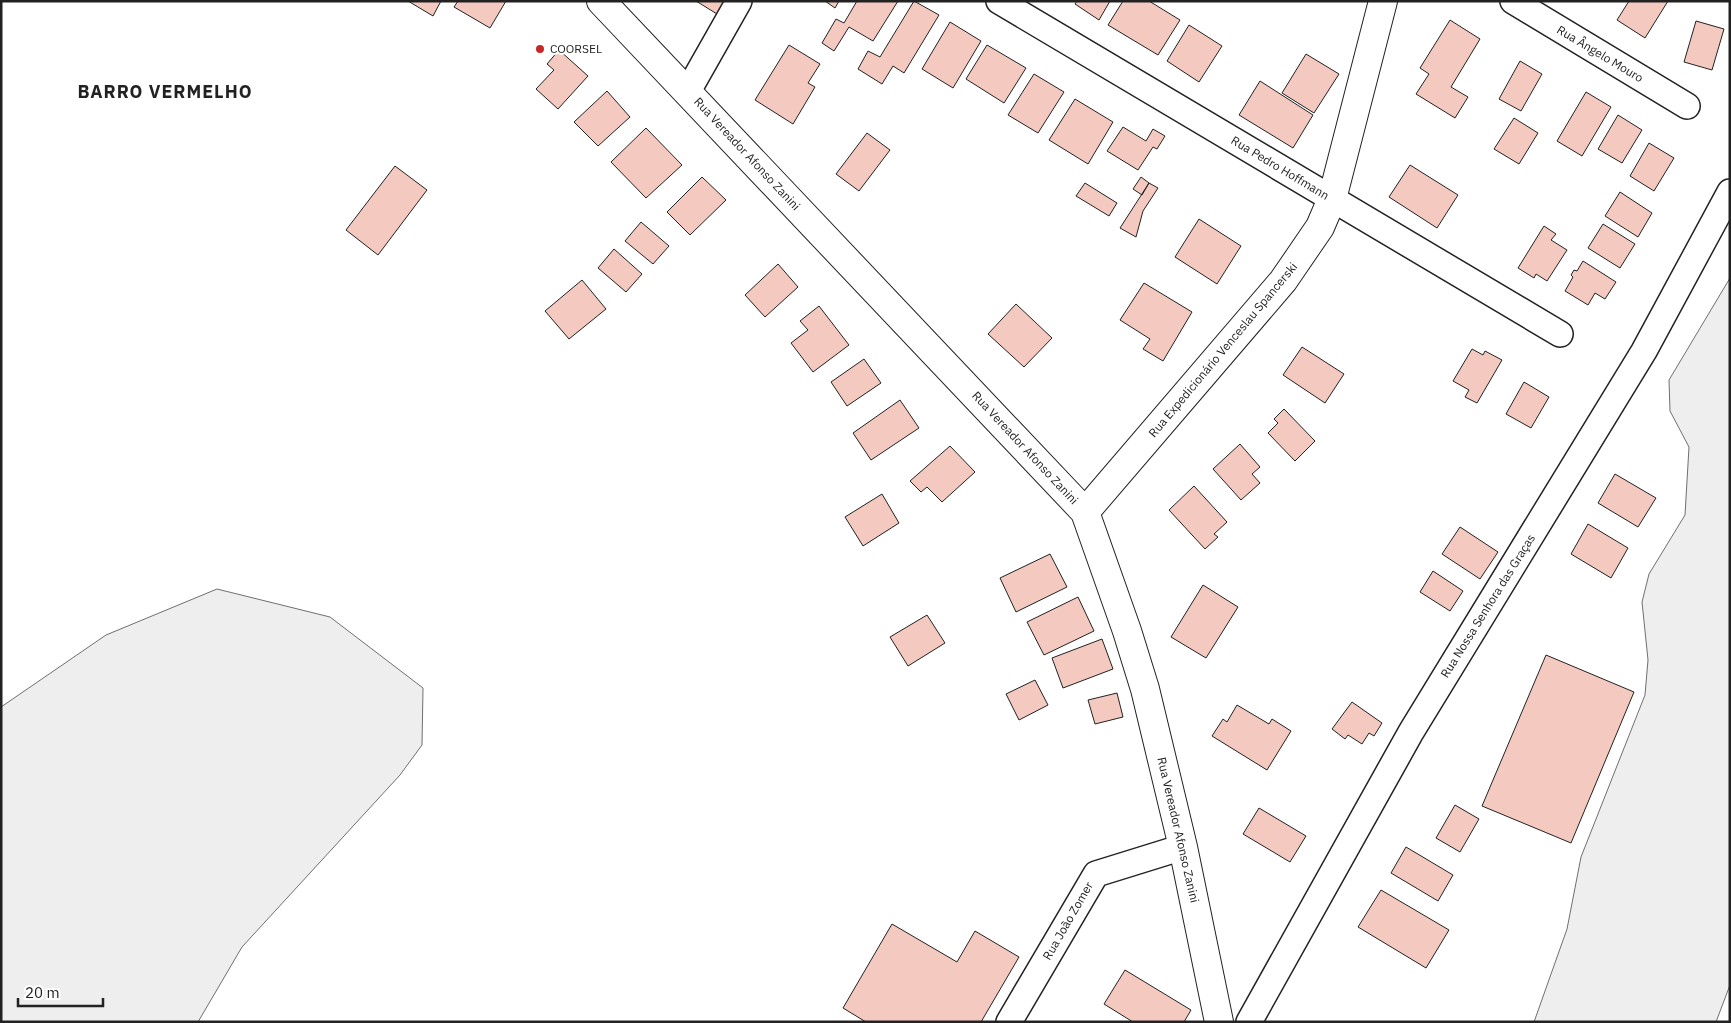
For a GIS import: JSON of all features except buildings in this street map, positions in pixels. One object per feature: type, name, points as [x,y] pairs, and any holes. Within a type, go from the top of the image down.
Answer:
[{"type":"street","name":"Rua Vereador Afonso Zanini","points":[[601,1],[1085,512],[1127,631],[1145,689],[1183,847],[1219,1022]]},
{"type":"street","points":[[688,91],[739,1]]},
{"type":"street","name":"Rua Pedro Hoffmann","points":[[999,1],[1560,334]]},
{"type":"street","name":"Rua Expedicionário Venceslau Spancerski","points":[[1085,512],[1283,282],[1320,227],[1332,199],[1383,1]]},
{"type":"street","name":"Rua Ângelo Mouro","points":[[1513,1],[1687,106]]},
{"type":"street","name":"Rua Nossa Senhora das Graças","points":[[1250,1022],[1411,732],[1644,351],[1730,192]]},
{"type":"street","name":"Rua João Zomer","points":[[1009,1022],[1096,874],[1183,847]]},
{"type":"shaded area","points":[[1730,278],[1730,985],[1716,1022],[1534,1022],[1567,929],[1581,857],[1645,695],[1648,660],[1642,602],[1649,574],[1685,515],[1689,447],[1670,411],[1669,380]]},
{"type":"shaded area","points":[[217,589],[330,617],[423,688],[422,745],[400,775],[242,947],[198,1022],[1,1022],[1,707],[106,635]]},
{"type":"place","name":"COORSEL","points":[[540,49]]},
{"type":"district","name":"BARRO VERMELHO","points":[[165,92]]}]
